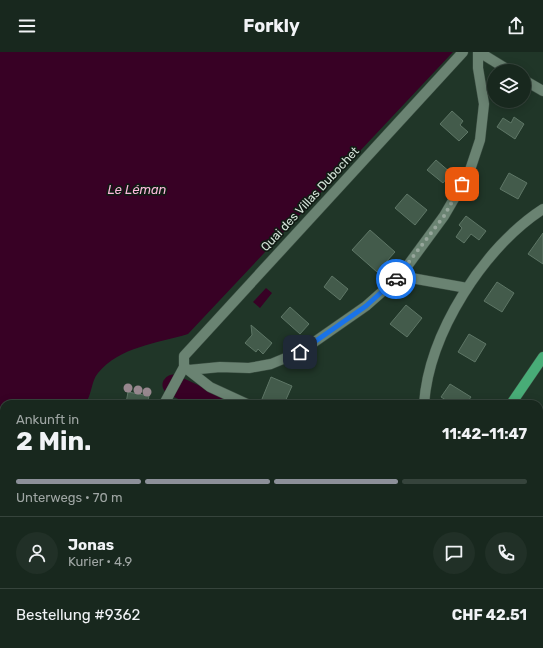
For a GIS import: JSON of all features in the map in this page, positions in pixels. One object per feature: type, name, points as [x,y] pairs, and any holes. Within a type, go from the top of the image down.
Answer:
[{"type":"main road","points":[[514,400],[543,357]]},
{"type":"street","name":"Quai des Villas Dubochet","points":[[166,400],[185,369],[184,356],[463,52]]},
{"type":"street","points":[[185,369],[220,367],[249,368],[271,364],[300,352],[366,306],[400,276],[444,216],[468,173],[480,140],[484,104],[478,68],[478,52]]},
{"type":"street","points":[[478,52],[498,64]]},
{"type":"street","points":[[531,84],[543,91]]},
{"type":"street","points":[[424,400],[425,389],[433,358],[467,288],[524,221],[543,209]]},
{"type":"street","points":[[400,276],[467,288]]},
{"type":"street","points":[[185,369],[210,387],[238,400]]},
{"type":"water","name":"Le Léman","points":[[0,52],[453,52],[188,334],[152,343],[117,357],[98,373],[87,400],[0,400]]},
{"type":"water","points":[[266,288],[272,293],[260,308],[253,302]]},
{"type":"building","points":[[452,111],[463,121],[460,125],[468,132],[459,141],[440,124]]},
{"type":"building","points":[[514,117],[524,124],[515,139],[497,127],[503,118],[511,123]]},
{"type":"building","points":[[436,160],[451,173],[443,183],[427,170]]},
{"type":"building","points":[[509,173],[527,183],[518,199],[500,189]]},
{"type":"building","points":[[407,194],[427,210],[415,225],[395,208]]},
{"type":"building","points":[[466,216],[486,231],[479,240],[471,234],[464,243],[456,237],[462,228],[459,225]]},
{"type":"building","points":[[370,230],[395,252],[377,272],[352,250]]},
{"type":"building","points":[[543,233],[543,264],[528,254]]},
{"type":"building","points":[[332,276],[348,289],[340,300],[324,287]]},
{"type":"building","points":[[497,282],[514,293],[502,312],[484,301]]},
{"type":"building","points":[[406,305],[422,318],[407,337],[390,324]]},
{"type":"building","points":[[290,307],[309,324],[300,334],[281,317]]},
{"type":"building","points":[[251,325],[272,343],[263,354],[258,349],[256,352],[245,343],[252,335]]},
{"type":"building","points":[[469,334],[486,344],[475,362],[458,352]]},
{"type":"building","points":[[271,377],[292,386],[286,400],[262,399]]},
{"type":"building","points":[[450,384],[471,397],[469,400],[446,400],[441,397]]},
{"type":"building","points":[[128,392],[149,396],[148,400],[127,400]]},
{"type":"waterway","points":[[173,385],[205,400]]},
{"type":"way so far","points":[[396,279],[400,276],[444,216],[462,184]]},
{"type":"route","points":[[300,352],[366,306],[396,279]]}]
